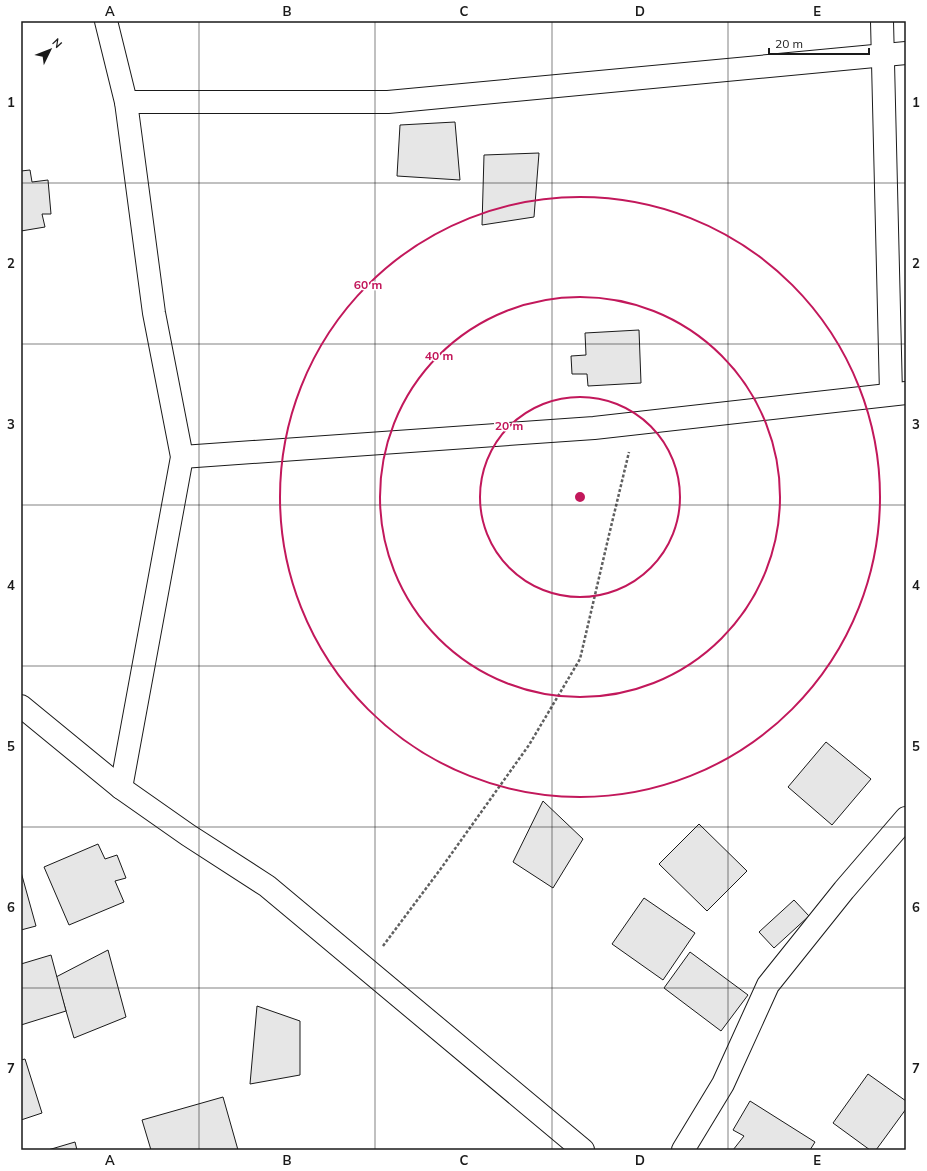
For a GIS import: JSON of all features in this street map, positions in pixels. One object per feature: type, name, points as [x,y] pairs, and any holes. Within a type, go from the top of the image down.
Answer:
[{"type":"street","points":[[106,21],[126,102],[154,313],[182,457],[121,788]]},
{"type":"street","points":[[182,457],[586,428],[898,394],[882,55],[882,21]]},
{"type":"street","points":[[126,102],[388,102],[906,53]]},
{"type":"street","points":[[21,706],[121,788],[188,836],[267,886],[583,1150]]},
{"type":"street","points":[[683,1150],[723,1084],[768,985],[844,890],[906,818]]},
{"type":"path","points":[[365,969],[442,867],[529,745],[580,659],[608,535],[636,423]]},
{"type":"building","points":[[455,122],[460,180],[397,176],[400,125]]},
{"type":"building","points":[[539,153],[534,217],[482,225],[484,155]]},
{"type":"building","points":[[30,170],[32,182],[48,180],[51,214],[42,214],[45,227],[21,231],[21,171]]},
{"type":"building","points":[[639,330],[641,383],[588,386],[587,374],[572,374],[571,356],[586,355],[585,333]]},
{"type":"building","points":[[826,742],[871,779],[832,825],[788,787]]},
{"type":"building","points":[[543,801],[583,839],[553,888],[513,862]]},
{"type":"building","points":[[699,824],[747,871],[707,911],[659,864]]},
{"type":"building","points":[[98,844],[105,859],[117,855],[126,878],[115,881],[124,902],[69,925],[44,867]]},
{"type":"building","points":[[21,872],[36,926],[21,930]]},
{"type":"building","points":[[644,898],[695,933],[663,980],[612,944]]},
{"type":"building","points":[[794,900],[809,916],[774,948],[759,932]]},
{"type":"building","points":[[108,950],[126,1017],[74,1038],[56,977]]},
{"type":"building","points":[[690,952],[748,995],[721,1031],[664,988]]},
{"type":"building","points":[[51,955],[66,1011],[21,1025],[21,964]]},
{"type":"building","points":[[257,1006],[300,1021],[300,1075],[250,1084]]},
{"type":"building","points":[[25,1059],[42,1113],[21,1120],[21,1060]]},
{"type":"building","points":[[868,1074],[906,1101],[906,1109],[876,1150],[870,1150],[833,1123]]},
{"type":"building","points":[[223,1097],[238,1150],[151,1150],[142,1120]]},
{"type":"building","points":[[750,1101],[815,1142],[810,1150],[733,1150],[744,1136],[733,1130]]},
{"type":"building","points":[[75,1142],[77,1150],[48,1150]]}]
